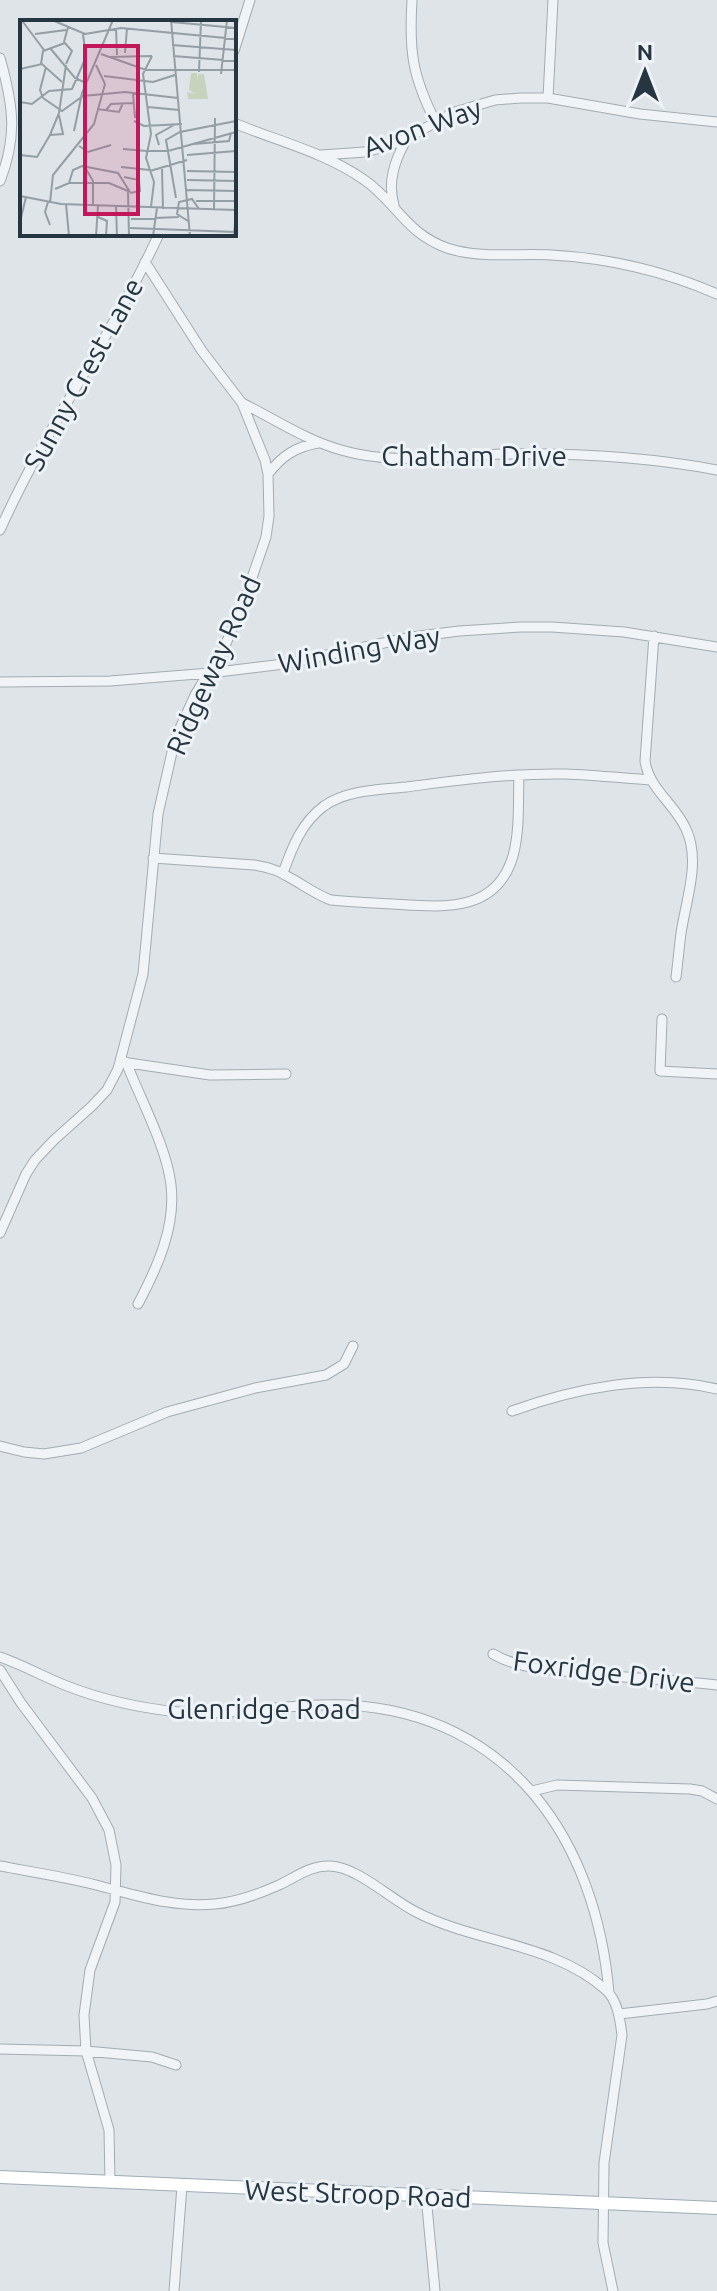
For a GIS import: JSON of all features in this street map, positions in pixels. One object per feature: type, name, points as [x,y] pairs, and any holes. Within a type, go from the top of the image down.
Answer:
[{"type":"main road","name":"West Stroop Road","points":[[0,2177],[717,2208]]},
{"type":"street","points":[[236,45],[250,0]]},
{"type":"street","points":[[412,0],[412,56],[426,103],[435,121]]},
{"type":"street","points":[[548,98],[553,0]]},
{"type":"street","points":[[0,58],[9,90],[13,123],[7,162],[0,181]]},
{"type":"street","name":"Avon Way","points":[[317,155],[381,148],[465,108],[495,100],[548,98],[640,114],[717,122]]},
{"type":"street","points":[[236,124],[317,155],[366,181],[404,221],[431,241],[462,252],[559,255],[630,265],[717,294]]},
{"type":"street","points":[[397,212],[391,181],[399,152],[408,137]]},
{"type":"street","points":[[145,262],[158,236]]},
{"type":"street","name":"Ridgeway Road","points":[[0,1233],[35,1160],[107,1090],[123,1062],[143,974],[158,814],[175,739],[195,695],[224,648],[243,604],[262,552],[269,516],[268,474],[242,403],[202,351],[145,262]]},
{"type":"street","name":"Sunny Crest Lane","points":[[0,530],[145,262]]},
{"type":"street","name":"Chatham Drive","points":[[242,403],[319,443],[342,451],[392,459],[556,454],[650,460],[717,470]]},
{"type":"street","points":[[268,474],[277,462],[295,448],[319,443]]},
{"type":"street","points":[[0,501],[11,505]]},
{"type":"street","name":"Winding Way","points":[[0,682],[110,681],[210,673],[284,664],[361,646],[459,631],[552,627],[654,636],[717,647]]},
{"type":"street","points":[[654,636],[645,761],[650,780],[679,814],[687,830],[692,854],[676,977]]},
{"type":"street","points":[[283,873],[302,829],[320,808],[351,794],[519,775],[563,774],[650,780]]},
{"type":"street","points":[[153,858],[254,865],[283,873],[331,900],[451,906],[470,902],[502,879],[512,857],[516,841],[519,775]]},
{"type":"street","points":[[662,1019],[660,1071],[717,1074]]},
{"type":"street","points":[[123,1062],[210,1075],[286,1074]]},
{"type":"street","points":[[123,1062],[157,1138],[172,1186],[165,1243],[138,1304]]},
{"type":"street","points":[[0,1446],[44,1454],[81,1448],[178,1408],[255,1388],[326,1375],[344,1364],[353,1346]]},
{"type":"street","points":[[512,1411],[566,1394],[633,1384],[674,1383],[717,1389]]},
{"type":"street","name":"Foxridge Drive","points":[[493,1654],[516,1664],[543,1669],[717,1685]]},
{"type":"street","name":"Glenridge Road","points":[[0,1657],[94,1696],[148,1708],[215,1713],[344,1704],[394,1711],[454,1732],[507,1767],[532,1791],[568,1842],[585,1880],[603,1947],[609,1993]]},
{"type":"street","points":[[0,1670],[102,1813],[114,1847],[115,1902],[96,1948],[84,2015],[86,2051],[109,2130],[110,2182]]},
{"type":"street","points":[[532,1791],[557,1785],[690,1789],[717,1799]]},
{"type":"street","points":[[0,1866],[178,1904],[218,1904],[258,1894],[318,1867],[342,1868],[417,1913],[471,1934],[549,1957],[572,1968],[609,1993],[619,2014],[622,2035],[607,2126],[603,2203],[603,2243],[613,2291]]},
{"type":"street","points":[[619,2014],[717,2001]]},
{"type":"street","points":[[0,2049],[86,2051],[152,2057],[176,2065]]},
{"type":"street","points":[[174,2291],[182,2186]]},
{"type":"street","points":[[426,2196],[435,2291]]}]
